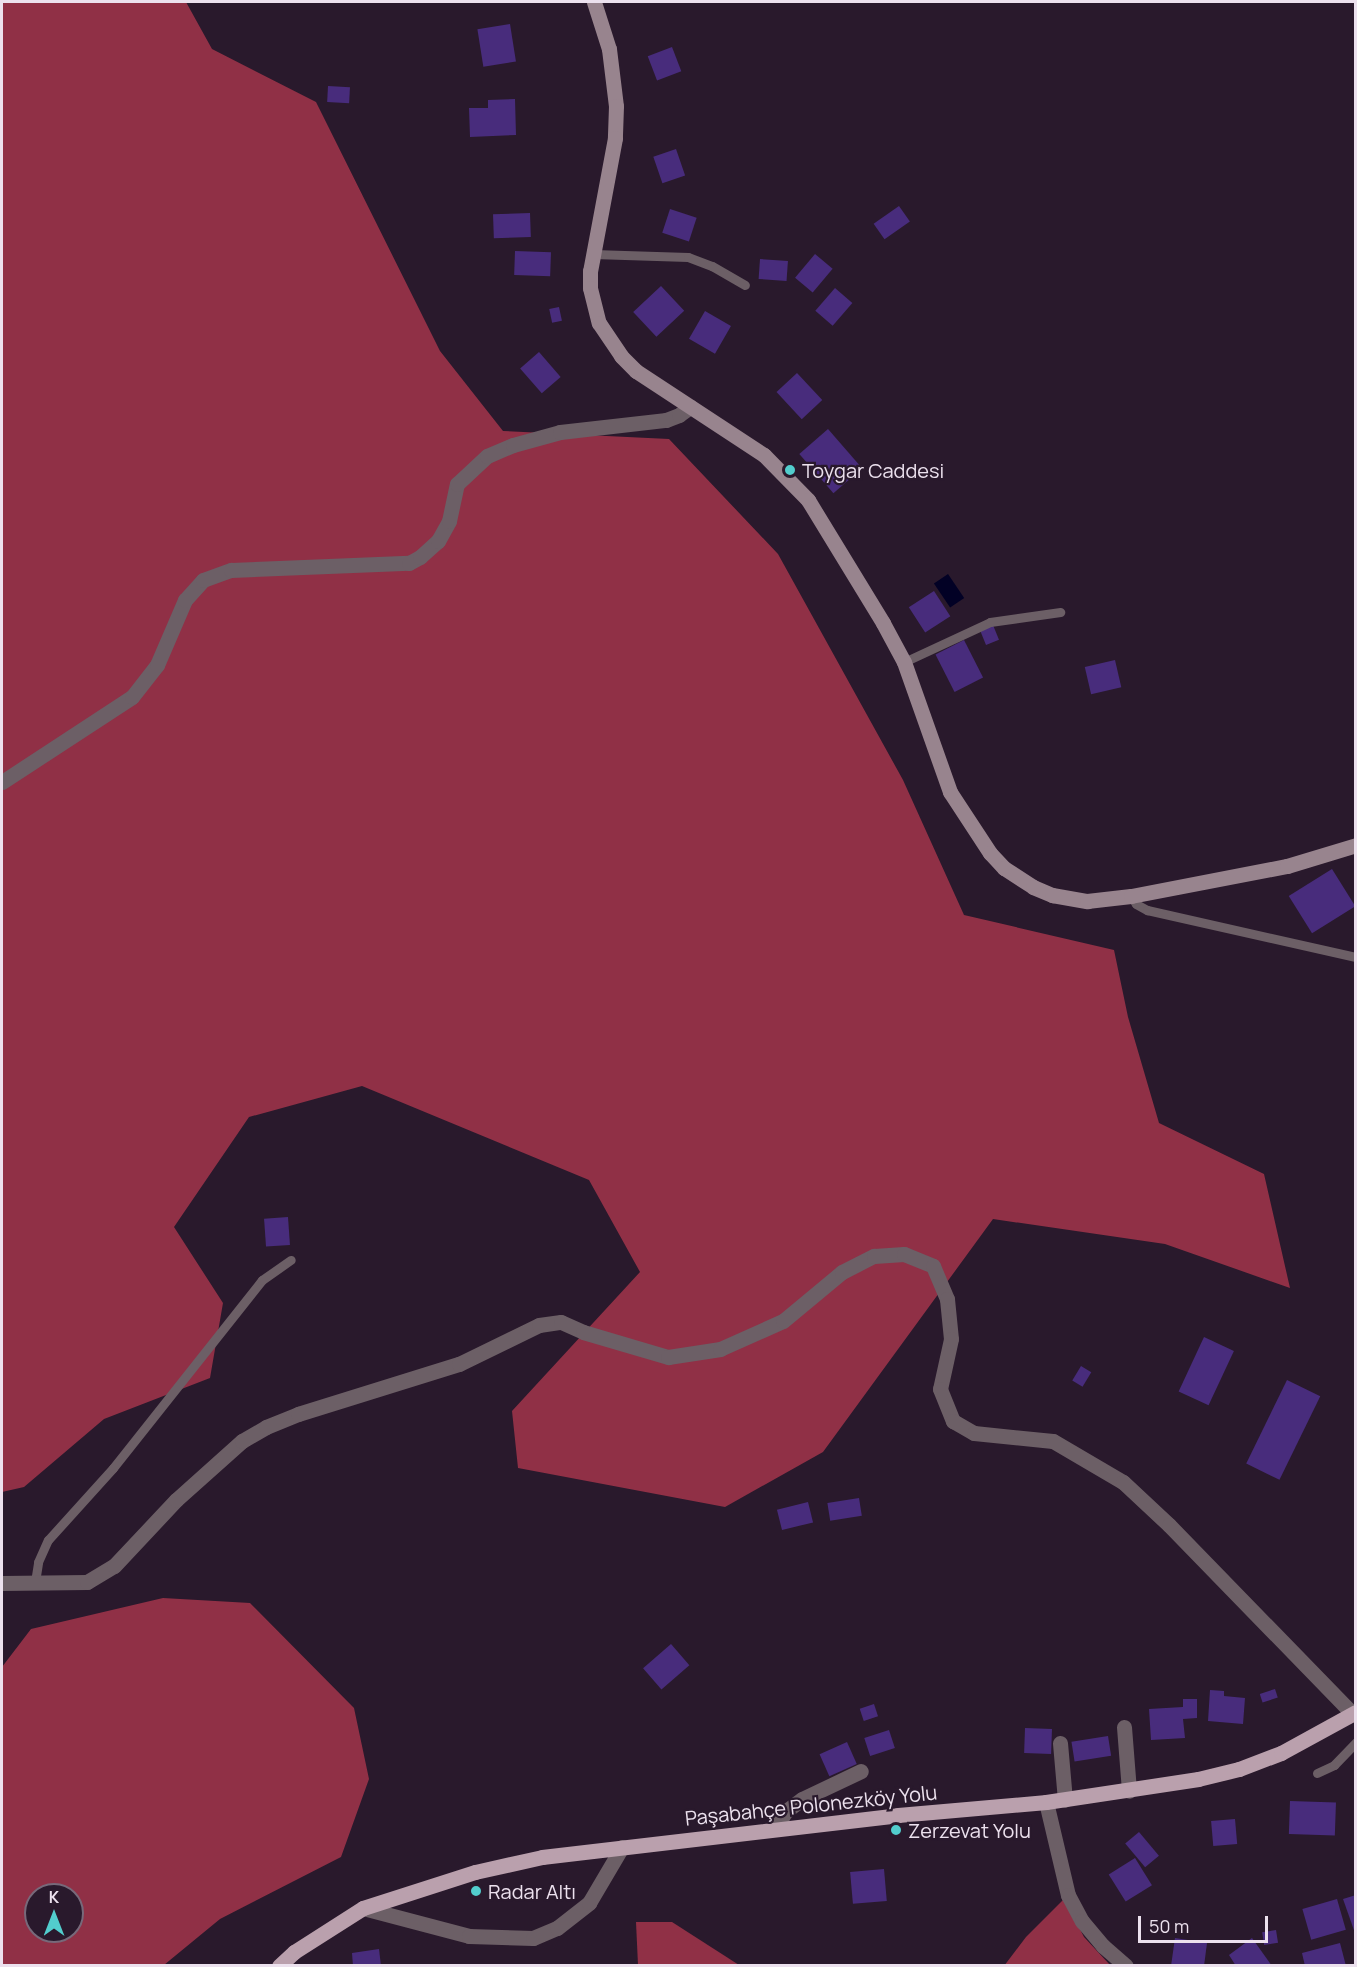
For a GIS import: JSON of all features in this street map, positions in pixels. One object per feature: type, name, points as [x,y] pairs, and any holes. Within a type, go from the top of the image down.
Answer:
[{"type":"main road","points":[[594,2],[609,49],[616,106],[612,161],[592,254],[590,288],[593,309],[608,339],[636,371],[764,455],[808,500],[904,662],[950,792],[990,853],[1016,877],[1052,895],[1087,901],[1131,896],[1297,863],[1356,845]]},
{"type":"main road","name":"Paşabahçe Polonezköy Yolu","points":[[279,1965],[294,1952],[363,1908],[475,1872],[542,1857],[776,1829],[1046,1803],[1198,1779],[1239,1769],[1281,1753],[1355,1715]]},
{"type":"street","points":[[2,782],[132,697],[157,665],[185,600],[203,580],[231,570],[409,563],[420,557],[438,541],[449,521],[457,484],[487,456],[521,442],[568,430],[666,420],[679,415],[690,406]]},
{"type":"street","points":[[2,1583],[87,1582],[114,1566],[176,1500],[242,1441],[266,1427],[298,1414],[459,1364],[538,1325],[561,1322],[583,1332],[668,1357],[720,1349],[783,1321],[842,1272],[874,1256],[904,1254],[933,1266],[948,1299],[951,1338],[940,1389],[953,1421],[975,1433],[1053,1441],[1124,1482],[1355,1715]]},
{"type":"street","points":[[1124,1727],[1129,1791]]},
{"type":"street","points":[[1060,1743],[1065,1800]]},
{"type":"street","points":[[776,1829],[786,1811],[802,1799],[861,1771]]},
{"type":"street","points":[[1046,1803],[1068,1895],[1082,1921],[1103,1946],[1126,1965]]},
{"type":"street","points":[[363,1908],[469,1936],[533,1938],[557,1928],[589,1903],[622,1847]]},
{"type":"lane","points":[[592,254],[688,257],[712,266],[745,285]]},
{"type":"lane","points":[[904,662],[990,622],[1028,614],[1060,612]]},
{"type":"lane","points":[[1131,896],[1136,904],[1147,910],[1356,957]]},
{"type":"lane","points":[[35,1582],[38,1562],[48,1540],[112,1468],[262,1281],[291,1260]]},
{"type":"lane","points":[[1317,1773],[1334,1765],[1356,1742]]},
{"type":"shaded area","points":[[2,2],[186,2],[212,49],[316,102],[440,351],[503,431],[669,439],[778,554],[903,780],[964,915],[1114,950],[1128,1017],[1159,1123],[1264,1174],[1290,1288],[1165,1244],[993,1219],[823,1452],[725,1507],[518,1468],[512,1411],[640,1272],[589,1180],[362,1086],[249,1117],[174,1227],[223,1303],[210,1378],[104,1419],[24,1487],[2,1492]]},
{"type":"shaded area","points":[[163,1598],[250,1603],[354,1708],[369,1779],[341,1857],[220,1919],[164,1965],[2,1965],[2,1667],[31,1629]]},
{"type":"shaded area","points":[[1064,1899],[1084,1937],[1110,1965],[1004,1966],[1026,1937]]},
{"type":"shaded area","points":[[636,1922],[672,1922],[739,1965],[638,1965]]},
{"type":"water","points":[[948,574],[964,598],[950,608],[934,584]]},
{"type":"building","points":[[510,24],[516,62],[483,67],[477,29]]},
{"type":"building","points":[[672,47],[681,71],[657,81],[648,56]]},
{"type":"building","points":[[328,86],[350,87],[349,103],[327,102]]},
{"type":"building","points":[[515,99],[516,135],[470,137],[469,108],[488,108],[488,100]]},
{"type":"building","points":[[676,149],[685,175],[662,183],[653,157]]},
{"type":"building","points":[[899,206],[910,222],[885,239],[874,224]]},
{"type":"building","points":[[670,209],[697,218],[689,241],[662,233]]},
{"type":"building","points":[[530,213],[531,237],[494,238],[493,214]]},
{"type":"building","points":[[515,251],[551,252],[550,276],[514,275]]},
{"type":"building","points":[[815,254],[833,269],[813,293],[795,278]]},
{"type":"building","points":[[760,259],[788,261],[787,281],[759,279]]},
{"type":"building","points":[[661,286],[684,311],[656,337],[633,312]]},
{"type":"building","points":[[835,288],[852,303],[833,326],[815,311]]},
{"type":"building","points":[[559,307],[562,321],[552,323],[549,309]]},
{"type":"building","points":[[705,311],[731,326],[715,354],[689,339]]},
{"type":"building","points":[[539,352],[561,377],[542,393],[520,368]]},
{"type":"building","points":[[797,373],[822,400],[802,419],[777,392]]},
{"type":"building","points":[[828,429],[862,468],[833,493],[799,454]]},
{"type":"building","points":[[934,591],[950,616],[925,632],[909,607]]},
{"type":"building","points":[[993,625],[999,640],[986,645],[980,630]]},
{"type":"building","points":[[964,640],[983,677],[955,692],[935,655]]},
{"type":"building","points":[[1115,660],[1121,687],[1091,694],[1085,667]]},
{"type":"building","points":[[1332,869],[1355,906],[1312,933],[1289,896]]},
{"type":"building","points":[[288,1217],[290,1245],[266,1247],[264,1219]]},
{"type":"building","points":[[1204,1337],[1234,1351],[1209,1405],[1179,1391]]},
{"type":"building","points":[[1081,1366],[1091,1372],[1083,1387],[1072,1381]]},
{"type":"building","points":[[1287,1380],[1320,1396],[1279,1480],[1246,1464]]},
{"type":"building","points":[[859,1498],[862,1516],[830,1521],[827,1503]]},
{"type":"building","points":[[808,1502],[813,1522],[782,1530],[777,1510]]},
{"type":"building","points":[[671,1644],[689,1665],[661,1689],[643,1668]]},
{"type":"building","points":[[1275,1689],[1278,1698],[1263,1703],[1260,1694]]},
{"type":"building","points":[[1210,1690],[1224,1691],[1224,1696],[1245,1698],[1243,1724],[1208,1721]]},
{"type":"building","points":[[1183,1699],[1197,1699],[1197,1718],[1183,1719],[1185,1738],[1151,1740],[1149,1709],[1183,1707]]},
{"type":"building","points":[[874,1704],[878,1716],[864,1721],[860,1709]]},
{"type":"building","points":[[1025,1728],[1052,1729],[1051,1754],[1024,1753]]},
{"type":"building","points":[[889,1730],[895,1748],[870,1756],[864,1738]]},
{"type":"building","points":[[1108,1736],[1111,1756],[1075,1762],[1071,1742]]},
{"type":"building","points":[[847,1742],[857,1764],[829,1776],[820,1754]]},
{"type":"building","points":[[1290,1801],[1336,1803],[1335,1836],[1289,1834]]},
{"type":"building","points":[[1235,1819],[1237,1844],[1213,1846],[1211,1821]]},
{"type":"building","points":[[1139,1832],[1159,1856],[1145,1867],[1125,1844]]},
{"type":"building","points":[[1135,1858],[1152,1885],[1126,1902],[1109,1874]]},
{"type":"building","points":[[884,1869],[887,1901],[853,1904],[850,1872]]},
{"type":"building","points":[[1356,1895],[1356,1933],[1355,1933],[1343,1899]]},
{"type":"building","points":[[1337,1899],[1346,1930],[1311,1940],[1302,1909]]},
{"type":"building","points":[[1276,1930],[1278,1943],[1264,1945],[1262,1932]]},
{"type":"building","points":[[1175,1938],[1207,1943],[1204,1966],[1171,1966]]},
{"type":"building","points":[[1252,1938],[1272,1966],[1236,1966],[1229,1955]]},
{"type":"building","points":[[1340,1943],[1346,1966],[1305,1966],[1302,1953]]},
{"type":"building","points":[[379,1949],[381,1966],[353,1966],[352,1953]]},
{"type":"place","name":"Toygar Caddesi","points":[[790,470]]},
{"type":"place","name":"Zerzevat Yolu","points":[[896,1830]]},
{"type":"place","name":"Radar Altı","points":[[476,1891]]}]
